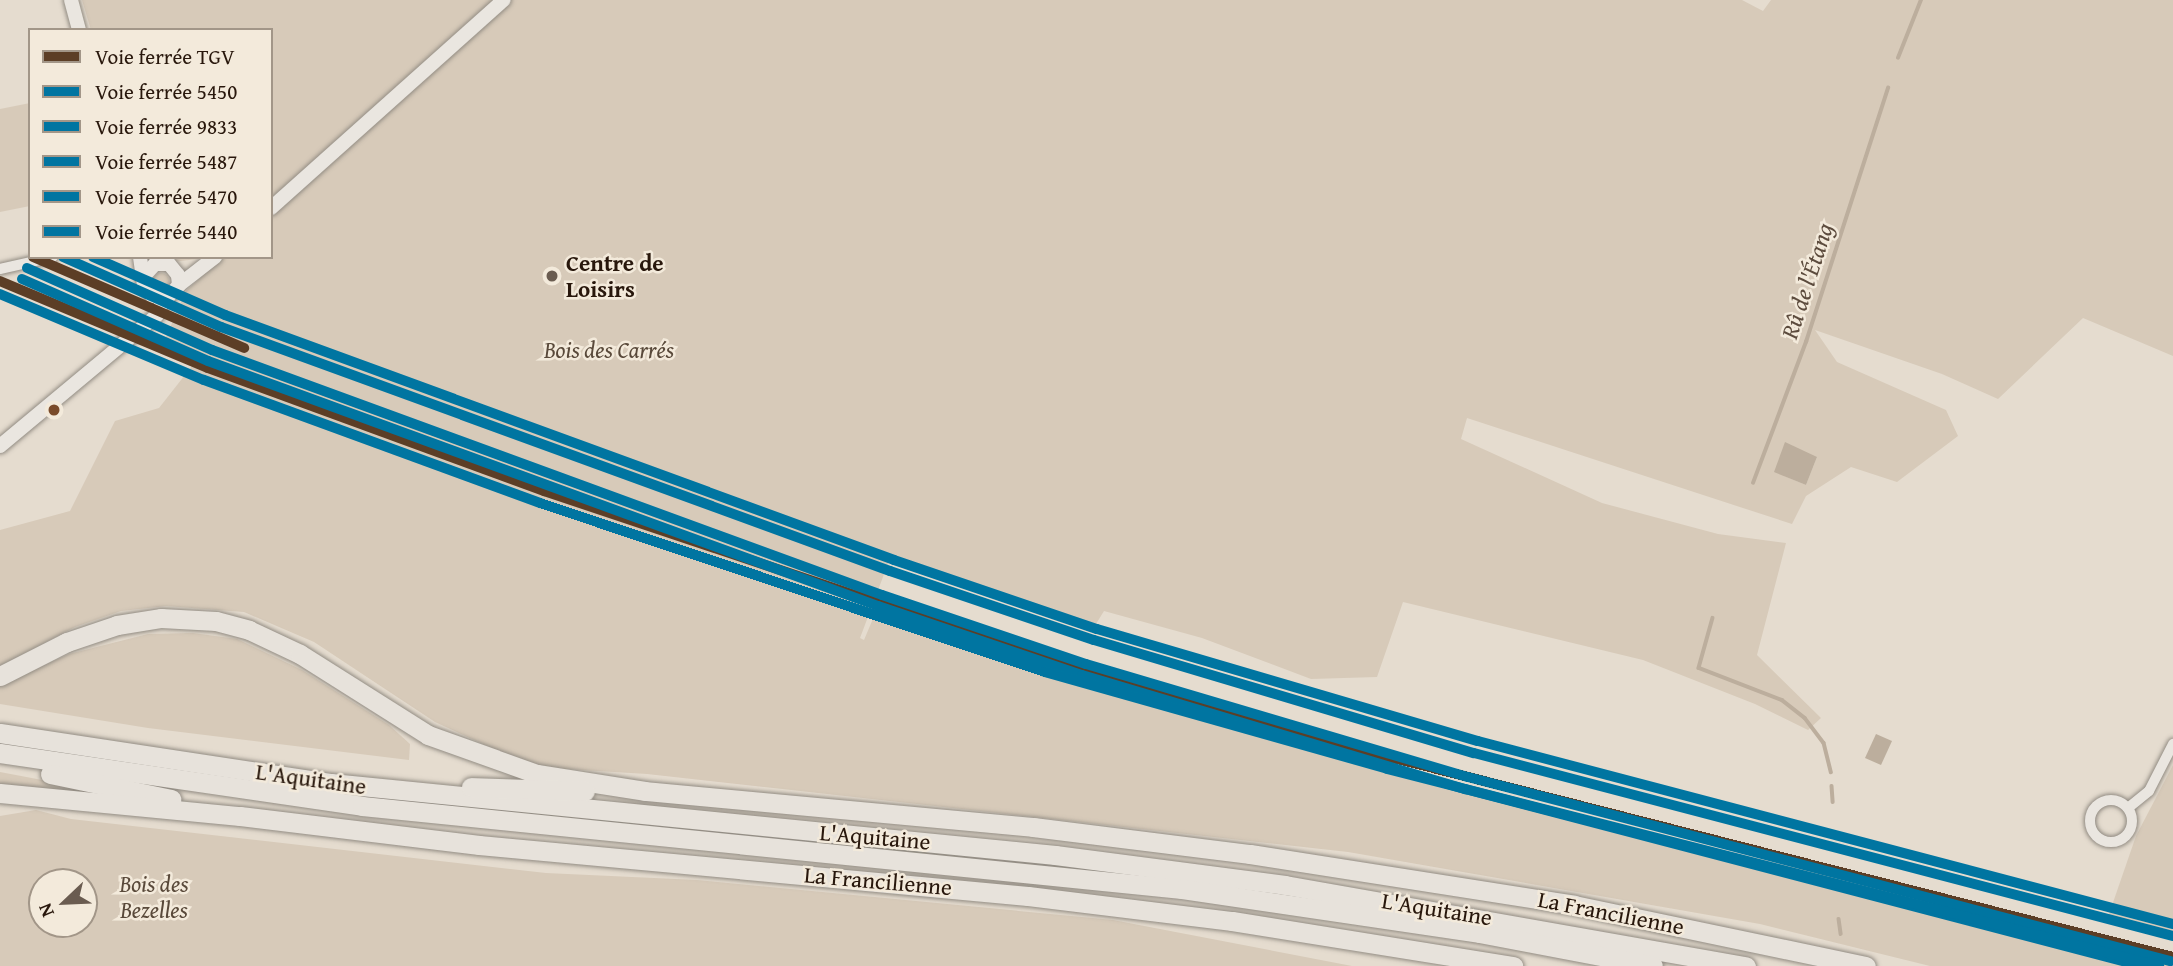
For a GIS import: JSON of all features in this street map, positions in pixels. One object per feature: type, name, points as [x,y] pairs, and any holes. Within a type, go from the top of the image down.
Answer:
[{"type":"highway","points":[[1,675],[67,642],[117,625],[161,618],[216,621],[281,644],[393,715],[468,752],[537,774],[645,791]]},
{"type":"highway","name":"L'Aquitaine","points":[[0,733],[331,783],[1055,855],[1285,885],[1746,966]]},
{"type":"highway","name":"L'Aquitaine","points":[[0,753],[350,804],[1182,889],[1479,933],[1653,966]]},
{"type":"highway","points":[[0,762],[240,816]]},
{"type":"highway","points":[[331,783],[371,780],[546,791],[645,791]]},
{"type":"highway","name":"La Francilienne","points":[[645,791],[1033,827],[1262,856],[1574,905],[1866,966]]},
{"type":"highway","points":[[0,793],[240,816]]},
{"type":"highway","name":"La Francilienne","points":[[240,816],[480,845],[1028,896],[1232,921],[1513,966]]},
{"type":"main road","points":[[71,0],[78,28]]},
{"type":"main road","points":[[273,206],[504,0]]},
{"type":"main road","points":[[0,446],[157,315],[157,297],[144,284],[145,275],[141,259]]},
{"type":"main road","points":[[145,275],[161,262],[212,260]]},
{"type":"main road","points":[[157,297],[179,285],[212,260]]},
{"type":"main road","points":[[161,262],[179,285]]},
{"type":"street","points":[[0,269],[44,259]]},
{"type":"street","points":[[2127,808],[2149,791],[2173,744]]},
{"type":"street","points":[[2116,800],[2127,808],[2131,828],[2122,839],[2109,843],[2092,832],[2089,819],[2095,806],[2116,800]]},
{"type":"green space","name":"Bois des Carrés","points":[[82,0],[1742,0],[1763,11],[1771,0],[2173,0],[2173,356],[2083,318],[1998,399],[1942,374],[1815,330],[1837,362],[1946,410],[1958,436],[1897,482],[1851,467],[1806,496],[1792,524],[1467,418],[1461,439],[1602,503],[1718,534],[1786,543],[1757,655],[1821,718],[1808,730],[1755,704],[1643,660],[1403,602],[1377,677],[1311,679],[1202,638],[1104,611],[1091,632],[889,561],[860,638],[864,640],[875,614],[979,651],[1373,765],[2081,937],[2173,961],[2173,966],[1930,966],[1760,924],[1348,852],[647,774],[533,767],[435,722],[314,642],[244,612],[166,606],[121,611],[75,627],[0,666],[0,530],[70,511],[115,421],[159,408],[192,366],[166,337],[186,291],[211,268],[206,259],[273,259],[273,28],[90,28]],"holes":[[[1817,457],[1806,485],[1784,476]]]},
{"type":"green space","points":[[28,103],[28,206],[0,212],[0,109]]},
{"type":"green space","name":"Bois des Carrés","points":[[165,259],[197,259],[173,262]]},
{"type":"green space","points":[[161,273],[167,275],[167,287],[161,289],[155,287],[153,281],[155,275]]},
{"type":"green space","points":[[193,633],[237,639],[302,670],[389,725],[410,744],[409,760],[148,728],[0,704],[0,685],[69,654],[148,634]]},
{"type":"green space","points":[[2173,765],[2173,937],[2108,917],[2136,836]]},
{"type":"green space","points":[[0,772],[100,791],[127,798],[0,785]]},
{"type":"green space","name":"Bois des Bezelles","points":[[36,810],[71,819],[546,873],[697,880],[1113,920],[1352,966],[0,966],[0,816]]},
{"type":"shaded area","points":[[1785,442],[1817,457],[1806,485],[1774,472]]},
{"type":"shaded area","points":[[1876,734],[1892,741],[1881,765],[1865,758]]},
{"type":"waterway","name":"Rû de l'Étang","points":[[1898,58],[1921,0]]},
{"type":"waterway","name":"Rû de l'Étang","points":[[1753,483],[1806,342],[1888,88]]},
{"type":"waterway","name":"Rû de l'Étang","points":[[1713,618],[1699,668],[1782,700],[1805,718],[1824,743],[1831,772]]},
{"type":"waterway","name":"Rû de l'Étang","points":[[1832,786],[1833,802]]},
{"type":"waterway","points":[[1839,919],[1841,934]]},
{"type":"rail line","name":"TGV","points":[[38,259],[244,348]]},
{"type":"rail line","name":"9833","points":[[68,259],[221,327],[890,571],[1094,640],[1474,753],[2173,936]]},
{"type":"rail line","name":"5470","points":[[98,259],[225,315],[894,560],[1097,629],[1478,741],[2173,924]]},
{"type":"rail line","name":"5450","points":[[27,268],[212,350],[882,595],[1086,664],[1468,777],[2170,961]]},
{"type":"rail line","name":"5487","points":[[22,279],[208,361],[878,606],[1082,675],[1465,789],[2141,966]]},
{"type":"rail line","name":"TGV","points":[[0,281],[208,368],[544,491],[1049,660],[1390,757],[2173,957]]},
{"type":"rail line","name":"5440","points":[[0,294],[204,380],[540,503],[1045,672],[1387,769],[2159,966]]},
{"type":"place","name":"Centre de Loisirs","points":[[552,276]]}]
